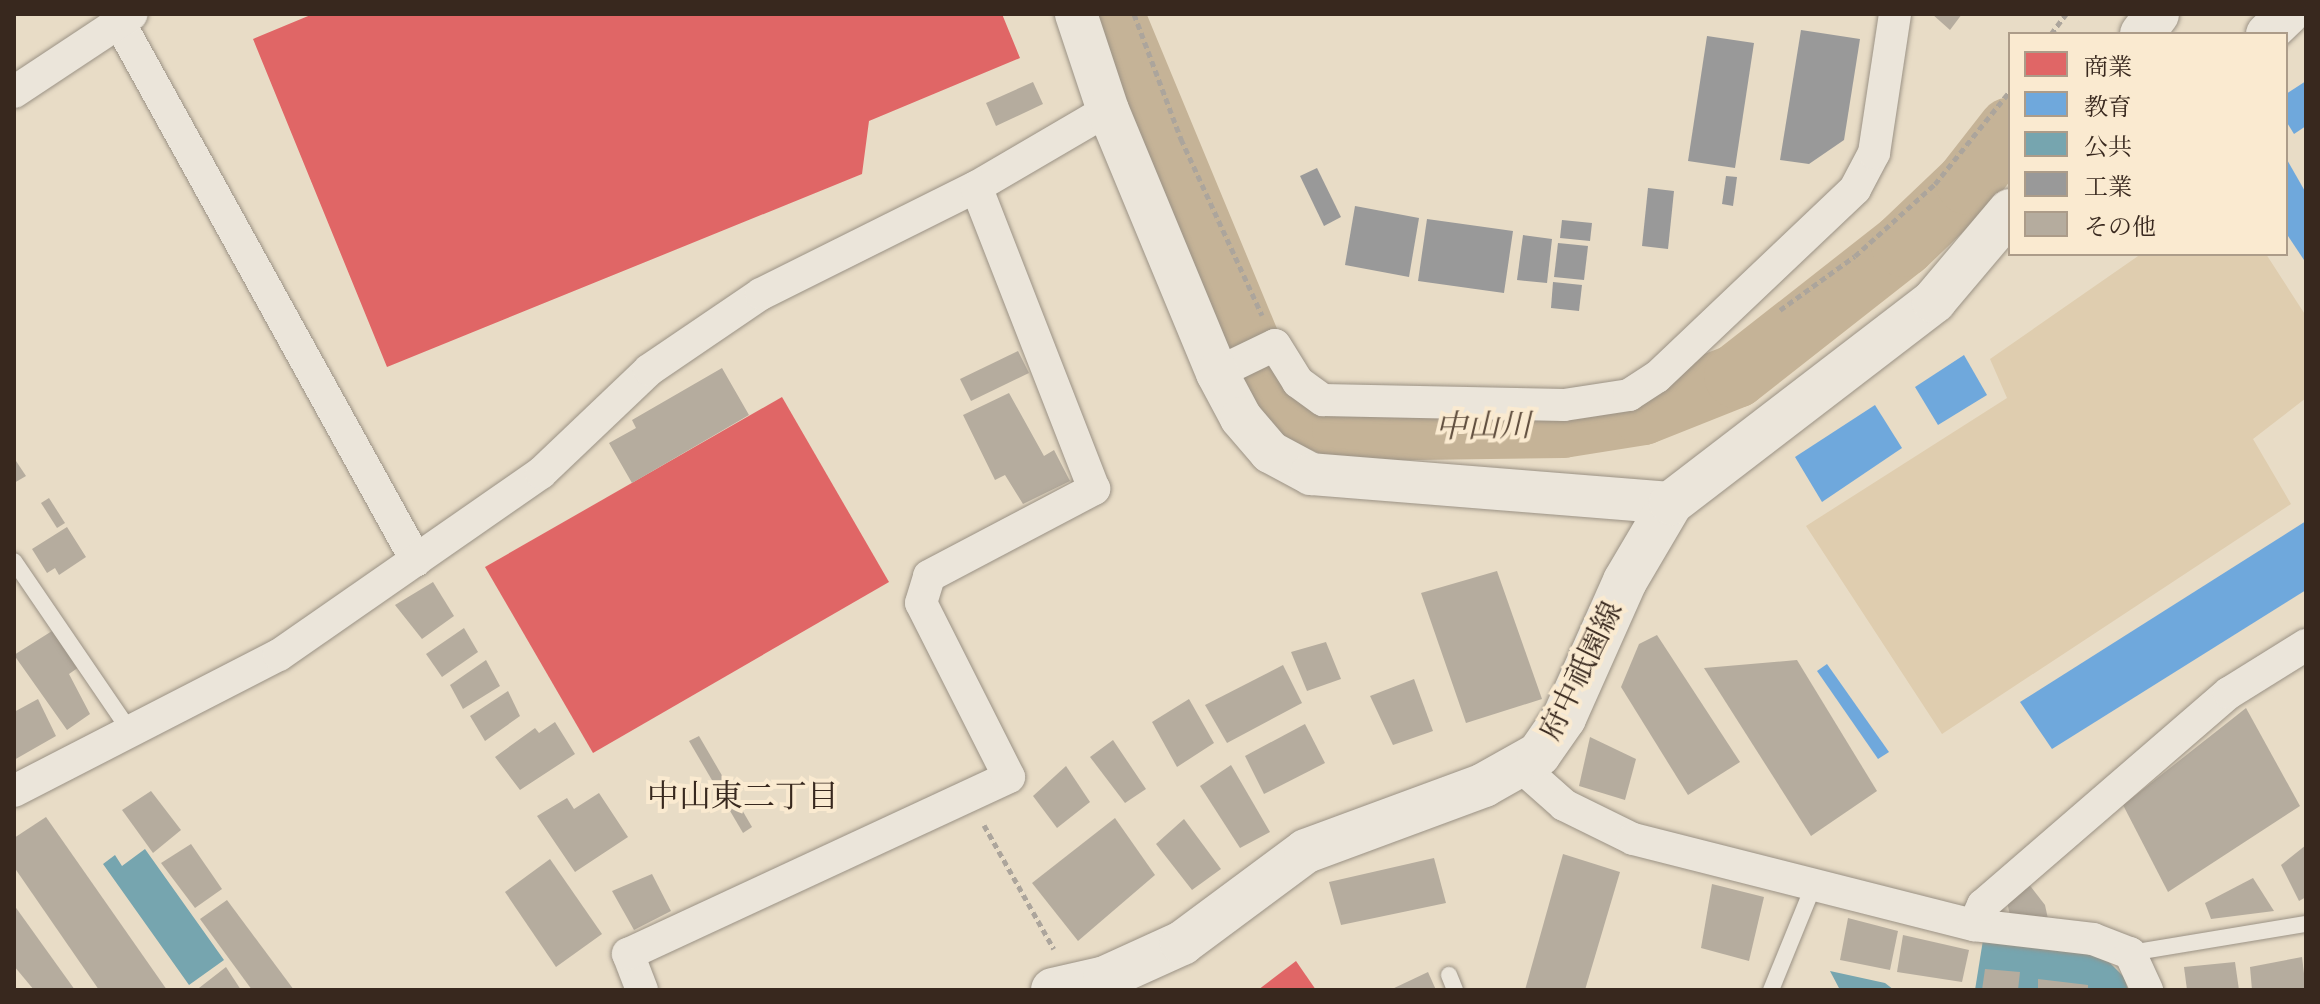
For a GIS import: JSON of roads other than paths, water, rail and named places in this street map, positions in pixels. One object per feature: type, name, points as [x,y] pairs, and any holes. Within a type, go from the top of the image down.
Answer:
[{"type":"main road","name":"府中祇園線","points":[[1096,985],[1182,943],[1306,851],[1366,824],[1484,785],[1539,754],[1564,718],[1625,581],[1671,503],[1934,301],[2008,213]]},
{"type":"street","points":[[1076,14],[1108,110],[1223,370],[1241,418],[1270,452],[1311,474],[1671,503]]},
{"type":"street","points":[[1223,370],[1269,348],[1298,382],[1323,400],[1564,405],[1629,395],[1657,377],[1855,189],[1874,153],[1895,14]]},
{"type":"street","points":[[2269,32],[2288,14]]},
{"type":"street","points":[[14,92],[125,18],[416,560]]},
{"type":"street","points":[[14,791],[279,655],[541,473],[649,370],[761,294],[976,187],[1108,110]]},
{"type":"street","points":[[642,990],[628,954],[1009,777],[921,603],[929,576],[1094,489],[976,187]]},
{"type":"street","points":[[1974,925],[1983,905],[2229,693],[2306,645]]},
{"type":"street","points":[[1519,765],[1564,805],[1633,839],[1813,887],[1974,925],[2093,939],[2130,953],[2147,990]]},
{"type":"lane","points":[[14,561],[130,731]]},
{"type":"lane","points":[[1771,990],[1813,887]]},
{"type":"lane","points":[[2130,953],[2306,924]]},
{"type":"waterway","name":"中山川","points":[[1112,14],[1263,378],[1284,404],[1344,429],[1563,426],[1643,413],[1736,376],[1903,245],[1968,183],[2008,132]]},
{"type":"district","name":"中山東二丁目","points":[[743,797]]}]
